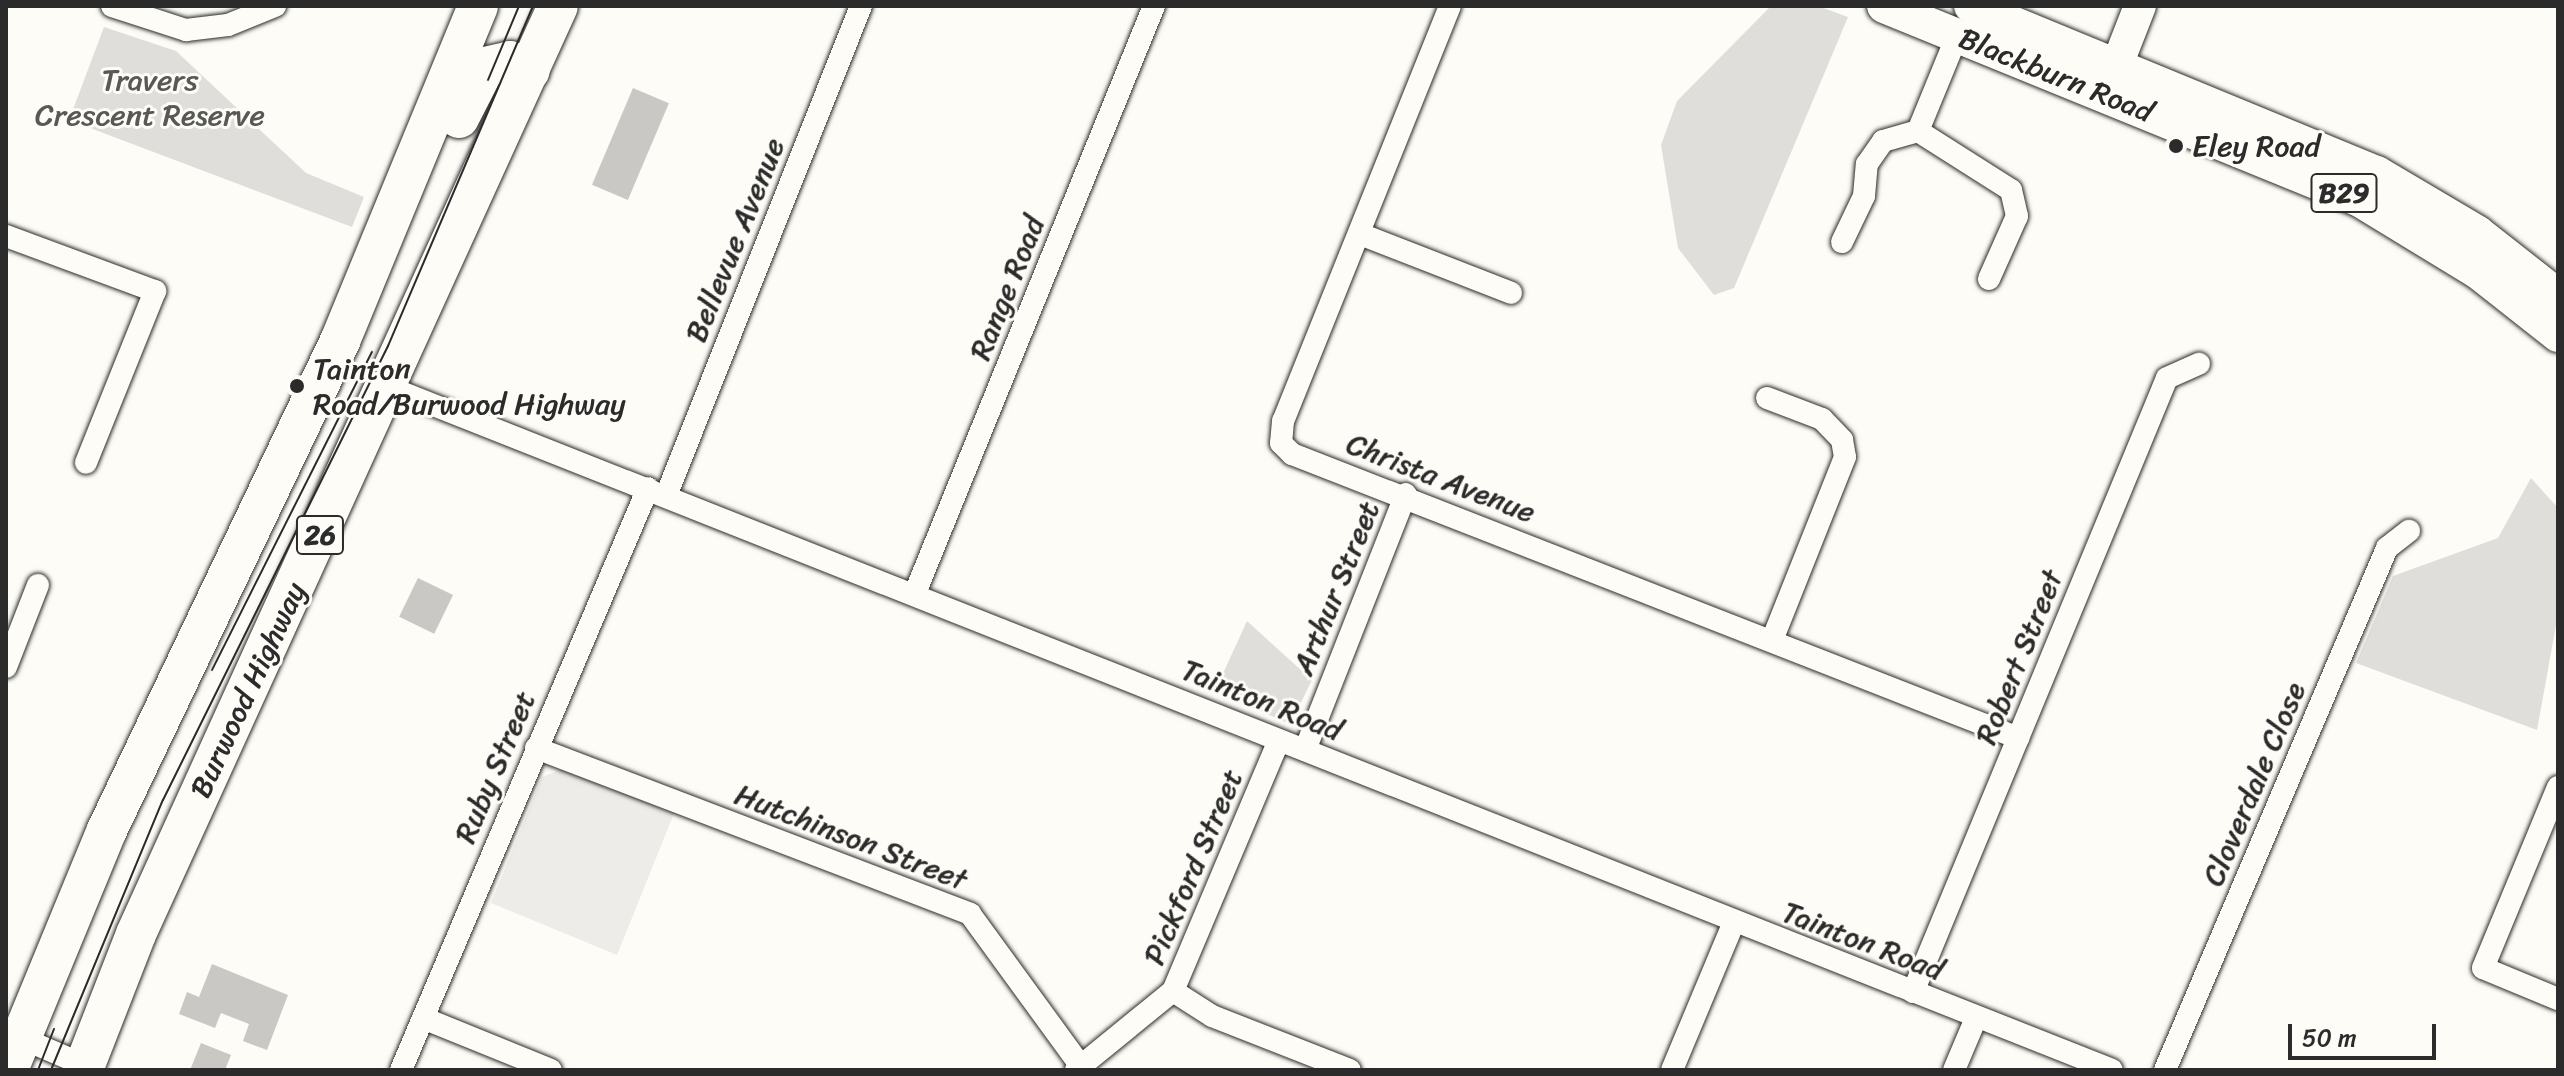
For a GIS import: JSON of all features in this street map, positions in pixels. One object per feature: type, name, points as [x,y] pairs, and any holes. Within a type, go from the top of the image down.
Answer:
[{"type":"highway","name":"26","points":[[12,1047],[107,830],[313,401],[478,6]]},
{"type":"highway","name":"Burwood Highway","points":[[83,1068],[136,934],[388,387],[558,6]]},
{"type":"highway","points":[[400,197],[446,147],[483,69],[505,61],[530,71]]},
{"type":"main road","name":"Blackburn Road","points":[[1884,6],[1964,21],[2111,80],[2377,173],[2478,233],[2558,296]]},
{"type":"main road","points":[[2111,80],[2140,6]]},
{"type":"main road","name":"Blackburn Road","points":[[2111,80],[2401,222],[2558,335]]},
{"type":"street","points":[[112,6],[186,30],[228,25],[275,6]]},
{"type":"street","name":"Bellevue Avenue","points":[[657,492],[861,6]]},
{"type":"street","name":"Range Road","points":[[915,593],[1154,6]]},
{"type":"street","name":"Christa Avenue","points":[[1450,6],[1283,421],[1281,443],[1292,454],[1406,494],[2018,738]]},
{"type":"street","points":[[1918,131],[1964,21]]},
{"type":"street","points":[[1842,242],[1864,196],[1867,164],[1883,141],[1918,131],[2011,190],[2017,216],[1989,279]]},
{"type":"street","points":[[1360,234],[1511,293]]},
{"type":"street","points":[[6,236],[155,291],[86,463]]},
{"type":"street","name":"Robert Street","points":[[1913,992],[2167,378],[2199,364]]},
{"type":"street","name":"Tainton Road","points":[[388,387],[915,593],[1734,922],[2112,1070]]},
{"type":"street","points":[[1767,398],[1822,419],[1842,440],[1845,457],[1772,640]]},
{"type":"street","name":"Ruby Street","points":[[401,1070],[536,748],[657,492]]},
{"type":"street","name":"Arthur Street","points":[[1305,750],[1406,494]]},
{"type":"street","name":"Cloverdale Close","points":[[2165,1070],[2387,548],[2409,531]]},
{"type":"street","points":[[6,667],[38,585]]},
{"type":"street","name":"Pickford Street","points":[[1078,1068],[1173,991],[1279,740]]},
{"type":"street","name":"Hutchinson Street","points":[[536,748],[970,914],[1078,1068]]},
{"type":"street","points":[[2558,787],[2483,968],[2558,999]]},
{"type":"street","points":[[1672,1070],[1734,922]]},
{"type":"street","points":[[1173,991],[1212,1016],[1350,1070]]},
{"type":"street","points":[[423,1018],[551,1070]]},
{"type":"street","points":[[1954,1070],[1976,1018]]},
{"type":"street","points":[[12,1047],[83,1068]]},
{"type":"shaded area","points":[[563,769],[675,811],[617,955],[491,903],[542,777]]},
{"type":"green space","points":[[1771,6],[1818,6],[1848,17],[1734,288],[1714,295],[1678,248],[1661,145],[1677,101]]},
{"type":"green space","name":"Travers Crescent Reserve","points":[[104,27],[176,51],[306,173],[364,197],[352,227],[69,120]]},
{"type":"green space","points":[[2531,478],[2558,508],[2558,614],[2537,730],[2356,663],[2393,576],[2498,538]]},
{"type":"green space","points":[[1247,621],[1312,680],[1293,719],[1285,722],[1215,691]]},
{"type":"building","points":[[633,88],[669,103],[628,200],[592,185]]},
{"type":"building","points":[[418,578],[453,595],[434,634],[399,617]]},
{"type":"building","points":[[212,964],[288,995],[267,1050],[243,1041],[249,1024],[221,1013],[215,1028],[179,1014],[187,992],[199,997]]},
{"type":"building","points":[[201,1043],[231,1055],[225,1070],[190,1070]]},
{"type":"tram line","points":[[488,80],[519,6]]},
{"type":"tram line","points":[[51,1070],[163,800],[388,346],[533,6]]},
{"type":"tram line","points":[[212,670],[372,352]]},
{"type":"tram line","points":[[38,1070],[54,1029]]},
{"type":"place","name":"Eley Road","points":[[2176,146]]},
{"type":"place","name":"Tainton Road/Burwood Highway","points":[[297,386]]}]
